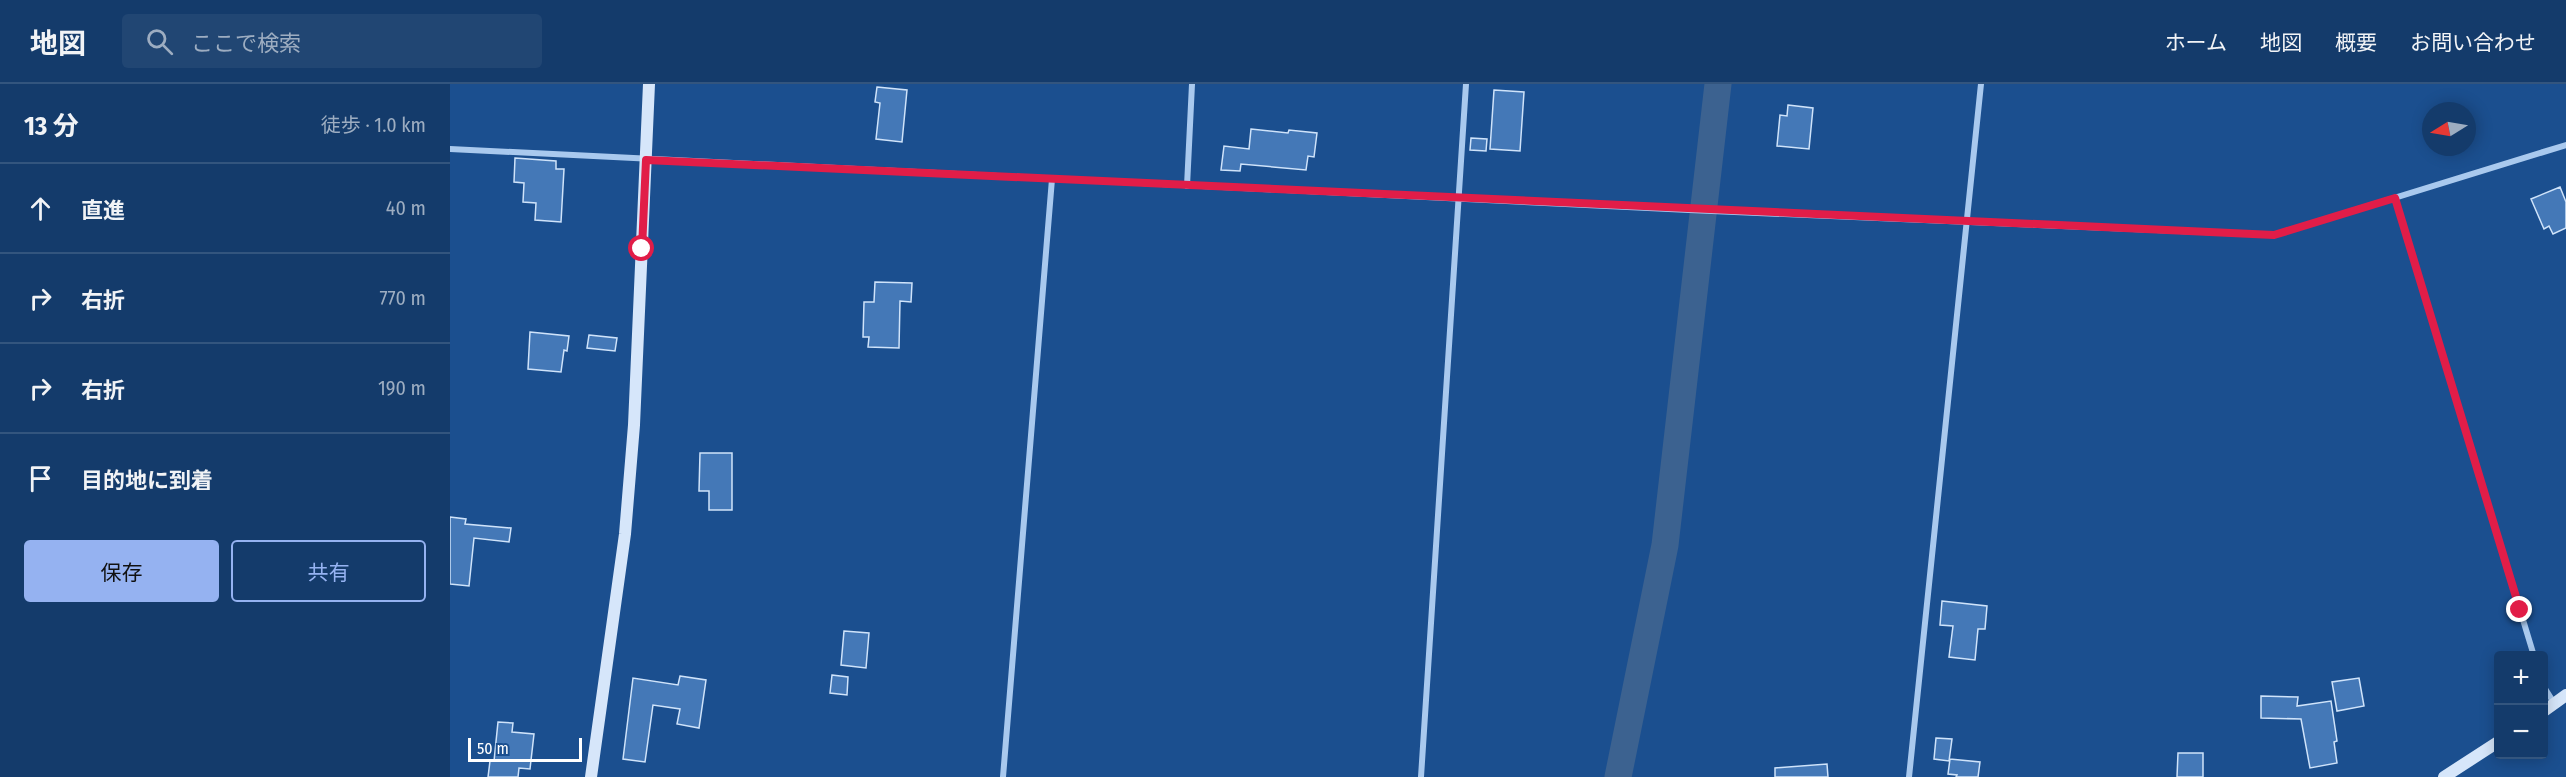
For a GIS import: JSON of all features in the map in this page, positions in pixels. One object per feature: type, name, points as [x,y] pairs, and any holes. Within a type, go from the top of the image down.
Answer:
[{"type":"street","points":[[591,777],[625,534],[634,425],[649,84]]},
{"type":"street","points":[[1187,186],[1192,84]]},
{"type":"street","points":[[1421,777],[1466,84]]},
{"type":"street","points":[[1909,777],[1981,84]]},
{"type":"street","points":[[450,149],[1689,210],[2274,235],[2566,145]]},
{"type":"street","points":[[1003,777],[1052,179]]},
{"type":"street","points":[[2395,198],[2532,651]]},
{"type":"street","points":[[2549,707],[2566,695]]},
{"type":"street","points":[[2444,777],[2494,745]]},
{"type":"building","points":[[877,87],[907,90],[902,142],[876,139],[880,103],[875,102]]},
{"type":"building","points":[[1494,90],[1524,92],[1520,151],[1490,149]]},
{"type":"building","points":[[1788,105],[1813,108],[1809,149],[1777,146],[1780,115],[1787,116]]},
{"type":"building","points":[[1251,129],[1317,133],[1314,157],[1308,156],[1306,170],[1241,164],[1240,171],[1221,170],[1224,146],[1249,149]]},
{"type":"building","points":[[1471,138],[1487,139],[1486,151],[1470,150]]},
{"type":"building","points":[[515,158],[556,161],[556,169],[564,169],[561,222],[535,220],[536,203],[523,202],[524,183],[514,182]]},
{"type":"building","points":[[2560,187],[2566,202],[2566,228],[2553,234],[2549,226],[2544,229],[2531,199]]},
{"type":"building","points":[[875,282],[912,283],[911,302],[900,301],[899,348],[868,347],[869,337],[863,337],[864,302],[874,302]]},
{"type":"building","points":[[530,332],[569,336],[567,351],[564,350],[561,372],[528,369]]},
{"type":"building","points":[[589,335],[617,338],[615,351],[587,348]]},
{"type":"building","points":[[700,453],[732,453],[732,510],[709,510],[709,491],[699,491]]},
{"type":"building","points":[[450,517],[466,519],[465,524],[511,528],[509,542],[474,538],[469,586],[450,584]]},
{"type":"building","points":[[1942,601],[1987,606],[1985,629],[1978,629],[1975,660],[1949,657],[1953,626],[1940,625]]},
{"type":"building","points":[[844,631],[869,633],[866,668],[841,665]]},
{"type":"building","points":[[832,675],[848,677],[847,695],[830,693]]},
{"type":"building","points":[[680,676],[706,680],[699,728],[677,724],[680,709],[653,705],[645,762],[623,759],[633,678],[678,685]]},
{"type":"building","points":[[2359,678],[2364,706],[2337,711],[2332,682]]},
{"type":"building","points":[[2261,696],[2298,697],[2297,706],[2331,701],[2337,741],[2334,742],[2337,763],[2310,768],[2301,719],[2261,718]]},
{"type":"building","points":[[498,722],[513,723],[512,732],[534,734],[530,769],[519,768],[518,777],[488,777],[490,761],[494,761]]},
{"type":"building","points":[[1936,738],[1952,739],[1949,761],[1934,759]]},
{"type":"building","points":[[2178,753],[2203,753],[2203,777],[2177,777]]},
{"type":"building","points":[[1950,759],[1980,762],[1978,777],[1956,777],[1957,775],[1948,774]]},
{"type":"building","points":[[1827,764],[1828,777],[1775,777],[1775,768]]},
{"type":"waterway","points":[[1618,777],[1665,545],[1718,84]]},
{"type":"route","points":[[642,249],[646,160],[1689,210],[2274,235],[2395,198],[2520,610]]}]
